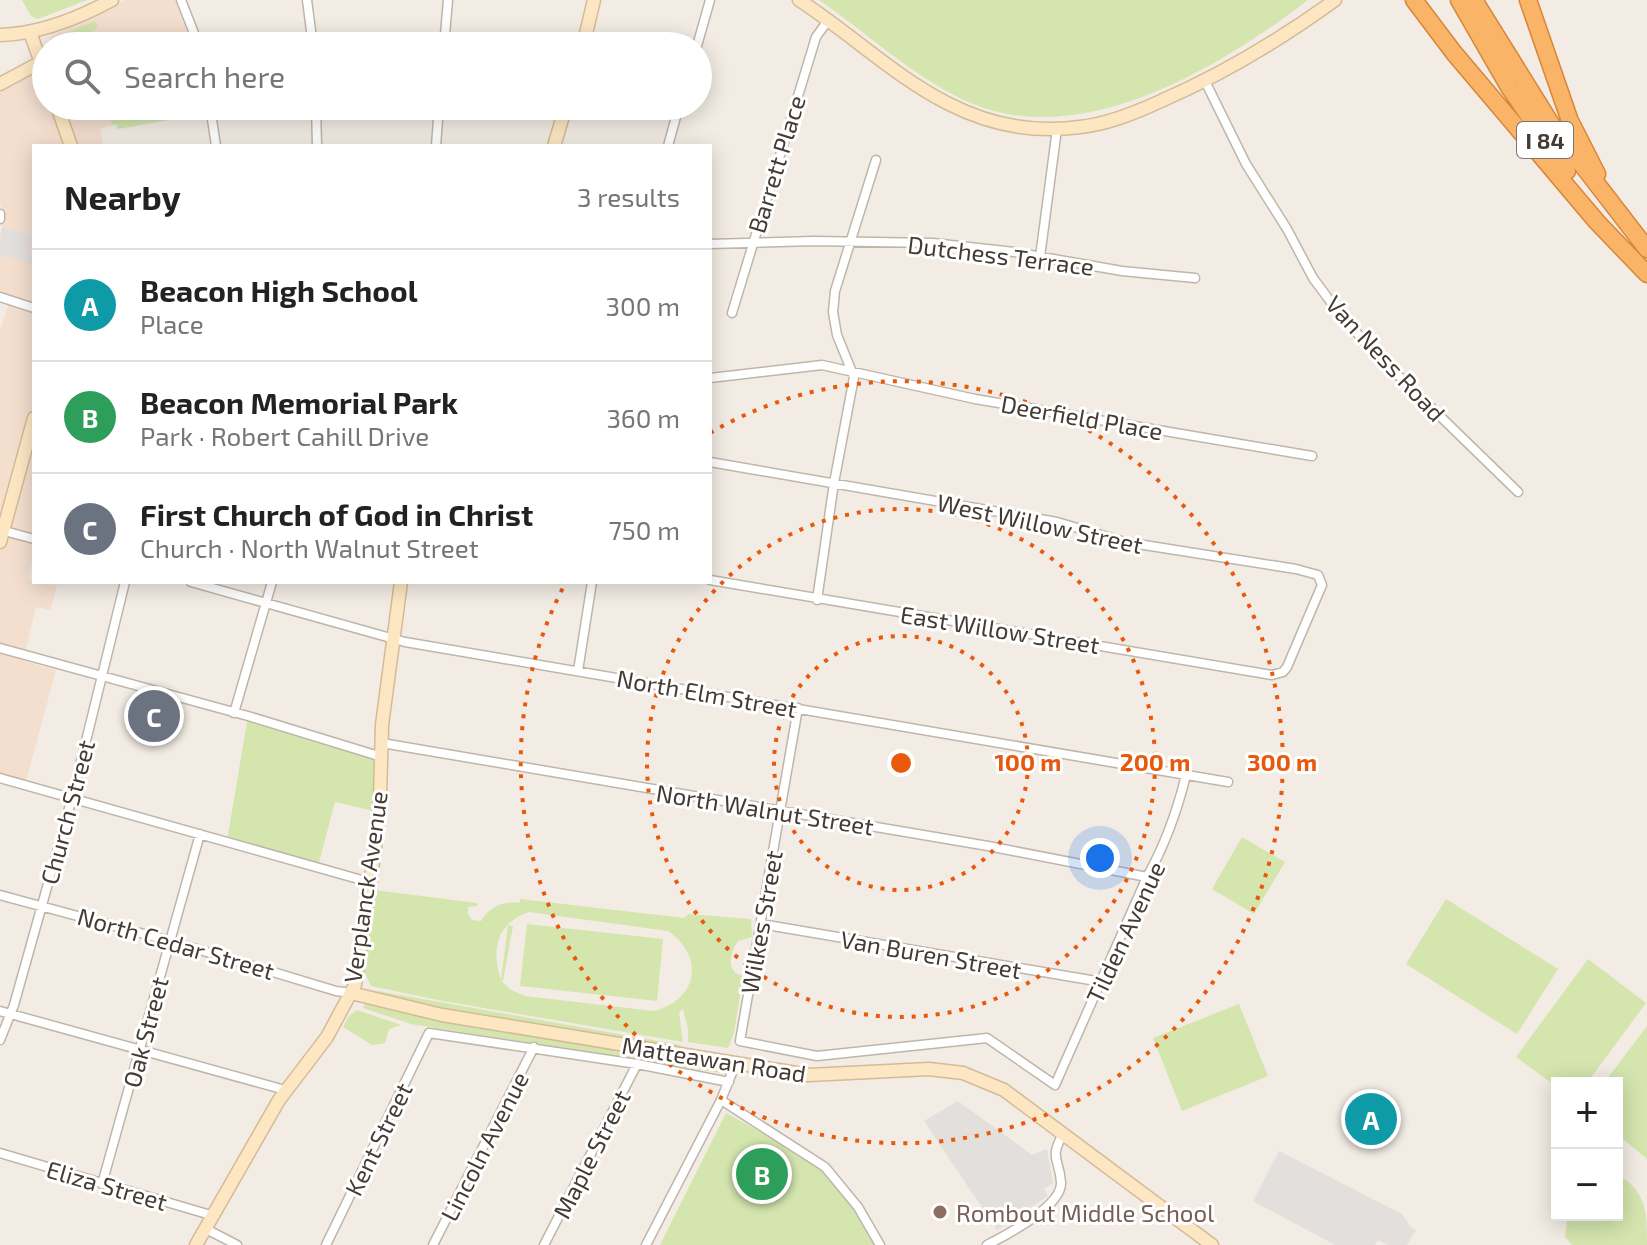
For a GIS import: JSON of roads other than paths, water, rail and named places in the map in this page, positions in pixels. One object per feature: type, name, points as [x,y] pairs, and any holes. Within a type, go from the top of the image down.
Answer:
[{"type":"highway","points":[[1414,0],[1460,60],[1611,238],[1647,272]]},
{"type":"highway","name":"I 84","points":[[1459,0],[1503,76],[1553,152],[1647,272]]},
{"type":"highway","name":"I 84","points":[[1474,0],[1553,127],[1647,249]]},
{"type":"highway","points":[[1528,0],[1580,143],[1647,249]]},
{"type":"street","points":[[0,35],[30,32],[88,13],[112,0]]},
{"type":"street","points":[[181,0],[195,32]]},
{"type":"street","points":[[307,0],[311,32]]},
{"type":"street","points":[[445,32],[448,0]]},
{"type":"street","points":[[586,32],[594,0]]},
{"type":"street","points":[[701,32],[710,0]]},
{"type":"street","points":[[799,0],[911,81],[950,105],[1002,124],[1057,129],[1092,126],[1116,119],[1205,81],[1282,38],[1335,0]]},
{"type":"street","name":"Barrett Place","points":[[732,313],[816,37],[829,19]]},
{"type":"street","points":[[30,32],[32,37]]},
{"type":"street","points":[[0,84],[32,67]]},
{"type":"street","name":"Van Ness Road","points":[[1205,81],[1246,164],[1287,229],[1313,278],[1333,305],[1369,347],[1518,492]]},
{"type":"street","points":[[62,120],[70,144]]},
{"type":"street","points":[[212,120],[216,144]]},
{"type":"street","points":[[316,120],[317,144]]},
{"type":"street","points":[[436,144],[438,120]]},
{"type":"street","points":[[555,144],[562,120]]},
{"type":"street","points":[[669,144],[675,120]]},
{"type":"street","points":[[1040,257],[1057,129]]},
{"type":"street","points":[[817,600],[853,370],[837,335],[833,312],[835,291],[876,160]]},
{"type":"street","name":"Dutchess Terrace","points":[[712,244],[933,243],[1122,271],[1195,278]]},
{"type":"street","points":[[0,297],[32,307]]},
{"type":"street","name":"Deerfield Place","points":[[712,378],[822,365],[975,399],[1312,456]]},
{"type":"street","points":[[31,443],[1,534],[32,539]]},
{"type":"street","name":"West Willow Street","points":[[712,462],[1057,522],[1125,542],[1312,572],[1320,578],[1321,593],[1287,667]]},
{"type":"street","name":"East Willow Street","points":[[712,580],[1272,675],[1283,672],[1287,667]]},
{"type":"street","name":"Church Street","points":[[0,1040],[72,798],[125,584]]},
{"type":"street","name":"North Elm Street","points":[[198,584],[393,639],[1228,782]]},
{"type":"street","points":[[234,713],[271,584]]},
{"type":"street","name":"Verplanck Avenue","points":[[196,1245],[285,1090],[327,1037],[355,985],[377,824],[382,725],[401,584]]},
{"type":"street","points":[[578,671],[592,584]]},
{"type":"street","points":[[0,648],[382,757]]},
{"type":"street","name":"Wilkes Street","points":[[798,708],[740,1041],[817,1056],[987,1038],[1055,1085]]},
{"type":"street","name":"North Walnut Street","points":[[382,743],[988,846],[1147,877]]},
{"type":"street","name":"Tilden Avenue","points":[[1055,1085],[1147,877],[1164,847],[1177,815],[1186,775]]},
{"type":"street","points":[[0,778],[369,882]]},
{"type":"street","name":"Oak Street","points":[[102,1184],[200,834]]},
{"type":"street","name":"North Cedar Street","points":[[0,895],[351,993]]},
{"type":"street","name":"Van Buren Street","points":[[761,924],[1102,982]]},
{"type":"street","name":"Matteawan Road","points":[[351,993],[442,1015],[809,1075],[929,1069],[963,1073],[1004,1090],[1212,1245]]},
{"type":"street","points":[[0,1011],[285,1090]]},
{"type":"street","name":"Kent Street","points":[[326,1245],[429,1033],[534,1047]]},
{"type":"street","points":[[534,1047],[729,1082]]},
{"type":"street","name":"Lincoln Avenue","points":[[433,1245],[534,1047]]},
{"type":"street","points":[[646,1245],[721,1100],[736,1063]]},
{"type":"street","name":"Maple Street","points":[[544,1245],[637,1064]]},
{"type":"street","points":[[721,1100],[825,1167],[858,1207],[880,1245]]},
{"type":"street","points":[[987,1245],[1027,1221],[1058,1194],[1061,1182],[1055,1150],[1063,1134]]},
{"type":"street","name":"Eliza Street","points":[[0,1153],[214,1216]]},
{"type":"street","points":[[206,1229],[237,1245]]},
{"type":"place","name":"First Church of God in Christ","points":[[154,716]]},
{"type":"place","name":"Beacon High School","points":[[1371,1119]]},
{"type":"place","name":"Beacon Memorial Park","points":[[762,1174]]},
{"type":"place","name":"Rombout Middle School","points":[[940,1212]]}]
